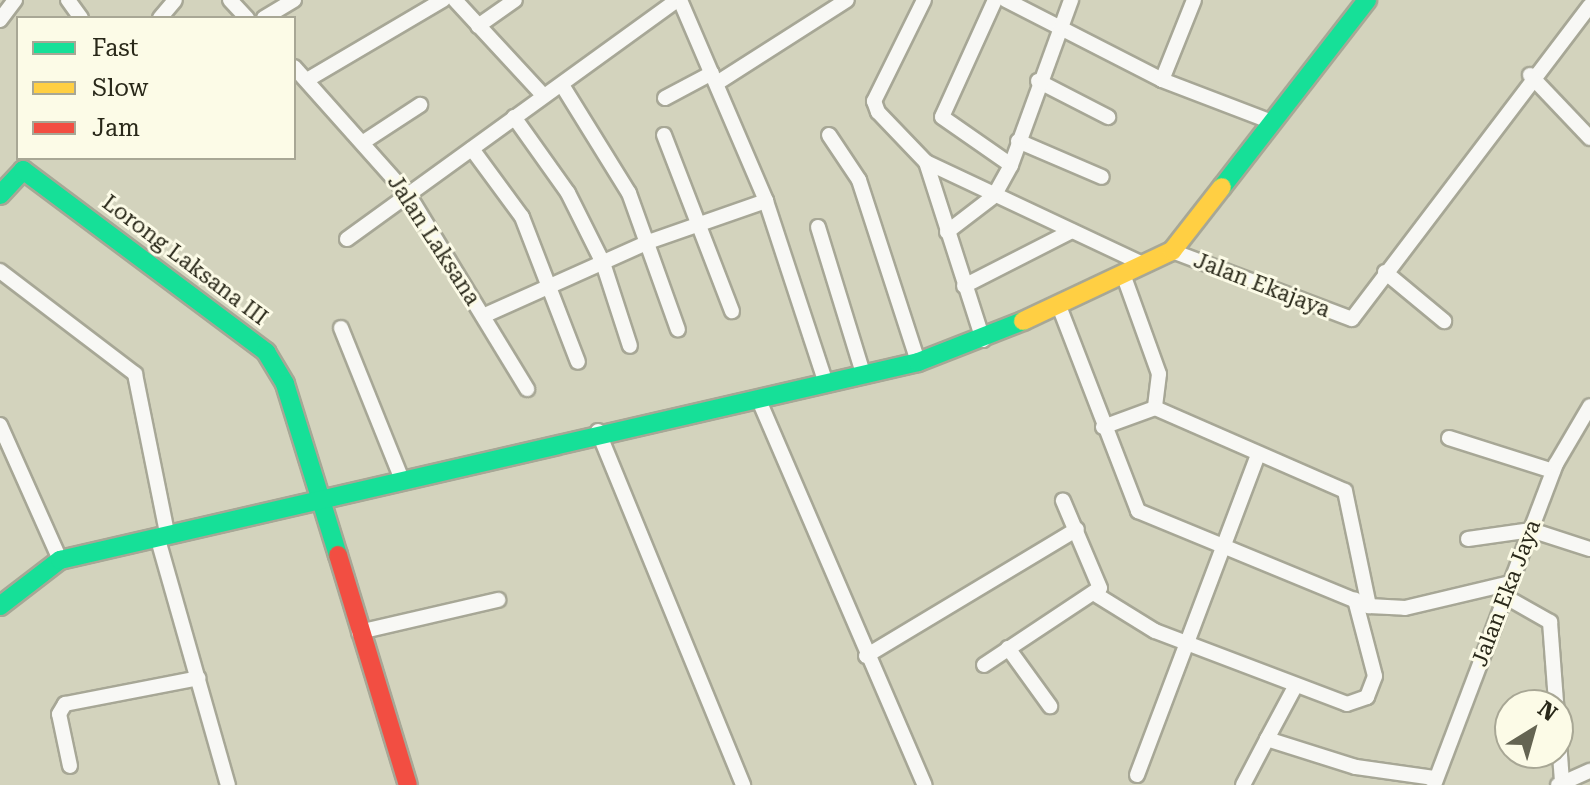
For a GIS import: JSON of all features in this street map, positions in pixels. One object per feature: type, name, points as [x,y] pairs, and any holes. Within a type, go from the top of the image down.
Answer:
[{"type":"street","points":[[0,20],[15,0]]},
{"type":"street","points":[[162,16],[175,0]]},
{"type":"street","points":[[230,0],[245,16]]},
{"type":"street","points":[[267,16],[294,0]]},
{"type":"street","points":[[307,80],[443,0]]},
{"type":"street","points":[[455,0],[543,95]]},
{"type":"street","points":[[478,26],[515,0]]},
{"type":"street","points":[[347,239],[410,197],[543,95],[562,85],[678,0],[715,78],[766,201],[826,383]]},
{"type":"street","points":[[665,98],[715,78],[847,0]]},
{"type":"street","points":[[924,0],[874,101],[926,162],[1145,265]]},
{"type":"street","points":[[995,0],[942,117],[1011,165]]},
{"type":"street","points":[[1006,0],[1162,80],[1267,120]]},
{"type":"street","points":[[947,232],[994,196],[1011,165],[1038,81],[1071,0]]},
{"type":"street","points":[[1162,80],[1194,0]]},
{"type":"street","points":[[0,606],[60,560],[322,500],[598,431],[918,362],[983,340],[1172,251],[1267,120],[1367,0]]},
{"type":"street","points":[[1444,321],[1385,272],[1530,75],[1590,6]]},
{"type":"street","name":"Jalan Laksana","points":[[296,69],[365,141],[410,197],[527,389]]},
{"type":"street","points":[[1530,75],[1590,138]]},
{"type":"street","points":[[1038,81],[1108,117]]},
{"type":"street","points":[[562,85],[651,241],[678,330]]},
{"type":"street","points":[[365,141],[420,105]]},
{"type":"street","points":[[514,117],[568,193],[603,263],[630,346]]},
{"type":"street","points":[[664,135],[732,311]]},
{"type":"street","points":[[829,135],[859,180],[918,362]]},
{"type":"street","points":[[1018,141],[1102,177]]},
{"type":"street","points":[[472,149],[522,217],[553,282],[578,362]]},
{"type":"street","points":[[926,162],[983,340]]},
{"type":"street","points":[[0,195],[29,164]]},
{"type":"street","name":"Lorong Laksana III","points":[[29,164],[266,352],[285,384],[408,785]]},
{"type":"street","points":[[483,316],[553,282],[651,241],[766,201]]},
{"type":"street","points":[[818,227],[863,373]]},
{"type":"street","points":[[964,286],[1072,231]]},
{"type":"street","name":"Jalan Ekajaya","points":[[1172,251],[1352,319],[1385,272]]},
{"type":"street","points":[[0,271],[135,374],[162,535],[228,785]]},
{"type":"street","points":[[1123,274],[1159,374],[1155,408]]},
{"type":"street","points":[[1059,306],[1103,427],[1138,511],[1362,603],[1405,608],[1509,590],[1550,622],[1560,783],[1590,771]]},
{"type":"street","points":[[341,328],[402,480]]},
{"type":"street","points":[[758,398],[866,656],[925,785]]},
{"type":"street","name":"Jalan Eka Jaya","points":[[1434,782],[1553,471],[1590,406]]},
{"type":"street","points":[[1095,594],[1119,614],[1347,704],[1367,697],[1375,676],[1345,491],[1155,408],[1103,427]]},
{"type":"street","points":[[0,425],[60,560]]},
{"type":"street","points":[[598,431],[743,785]]},
{"type":"street","points":[[1449,438],[1553,471]]},
{"type":"street","points":[[1137,775],[1184,641],[1258,454]]},
{"type":"street","points":[[984,665],[1095,594],[1099,578],[1063,501]]},
{"type":"street","points":[[866,656],[1077,529]]},
{"type":"street","points":[[1468,539],[1531,530],[1590,549]]},
{"type":"street","points":[[359,632],[498,600]]},
{"type":"street","points":[[1008,648],[1050,706]]},
{"type":"street","points":[[70,766],[59,714],[65,704],[199,678]]},
{"type":"street","points":[[1243,785],[1296,685]]},
{"type":"street","points":[[1267,739],[1356,767],[1434,782]]},
{"type":"traffic: fast","points":[[1222,187],[1367,0]]},
{"type":"traffic: fast","points":[[0,195],[23,170],[266,352],[285,384],[338,555]]},
{"type":"traffic: fast","points":[[0,606],[60,560],[918,362],[1023,321]]},
{"type":"traffic: slow","points":[[1023,321],[1172,251],[1222,187]]},
{"type":"traffic: jam","points":[[338,555],[408,785]]}]
